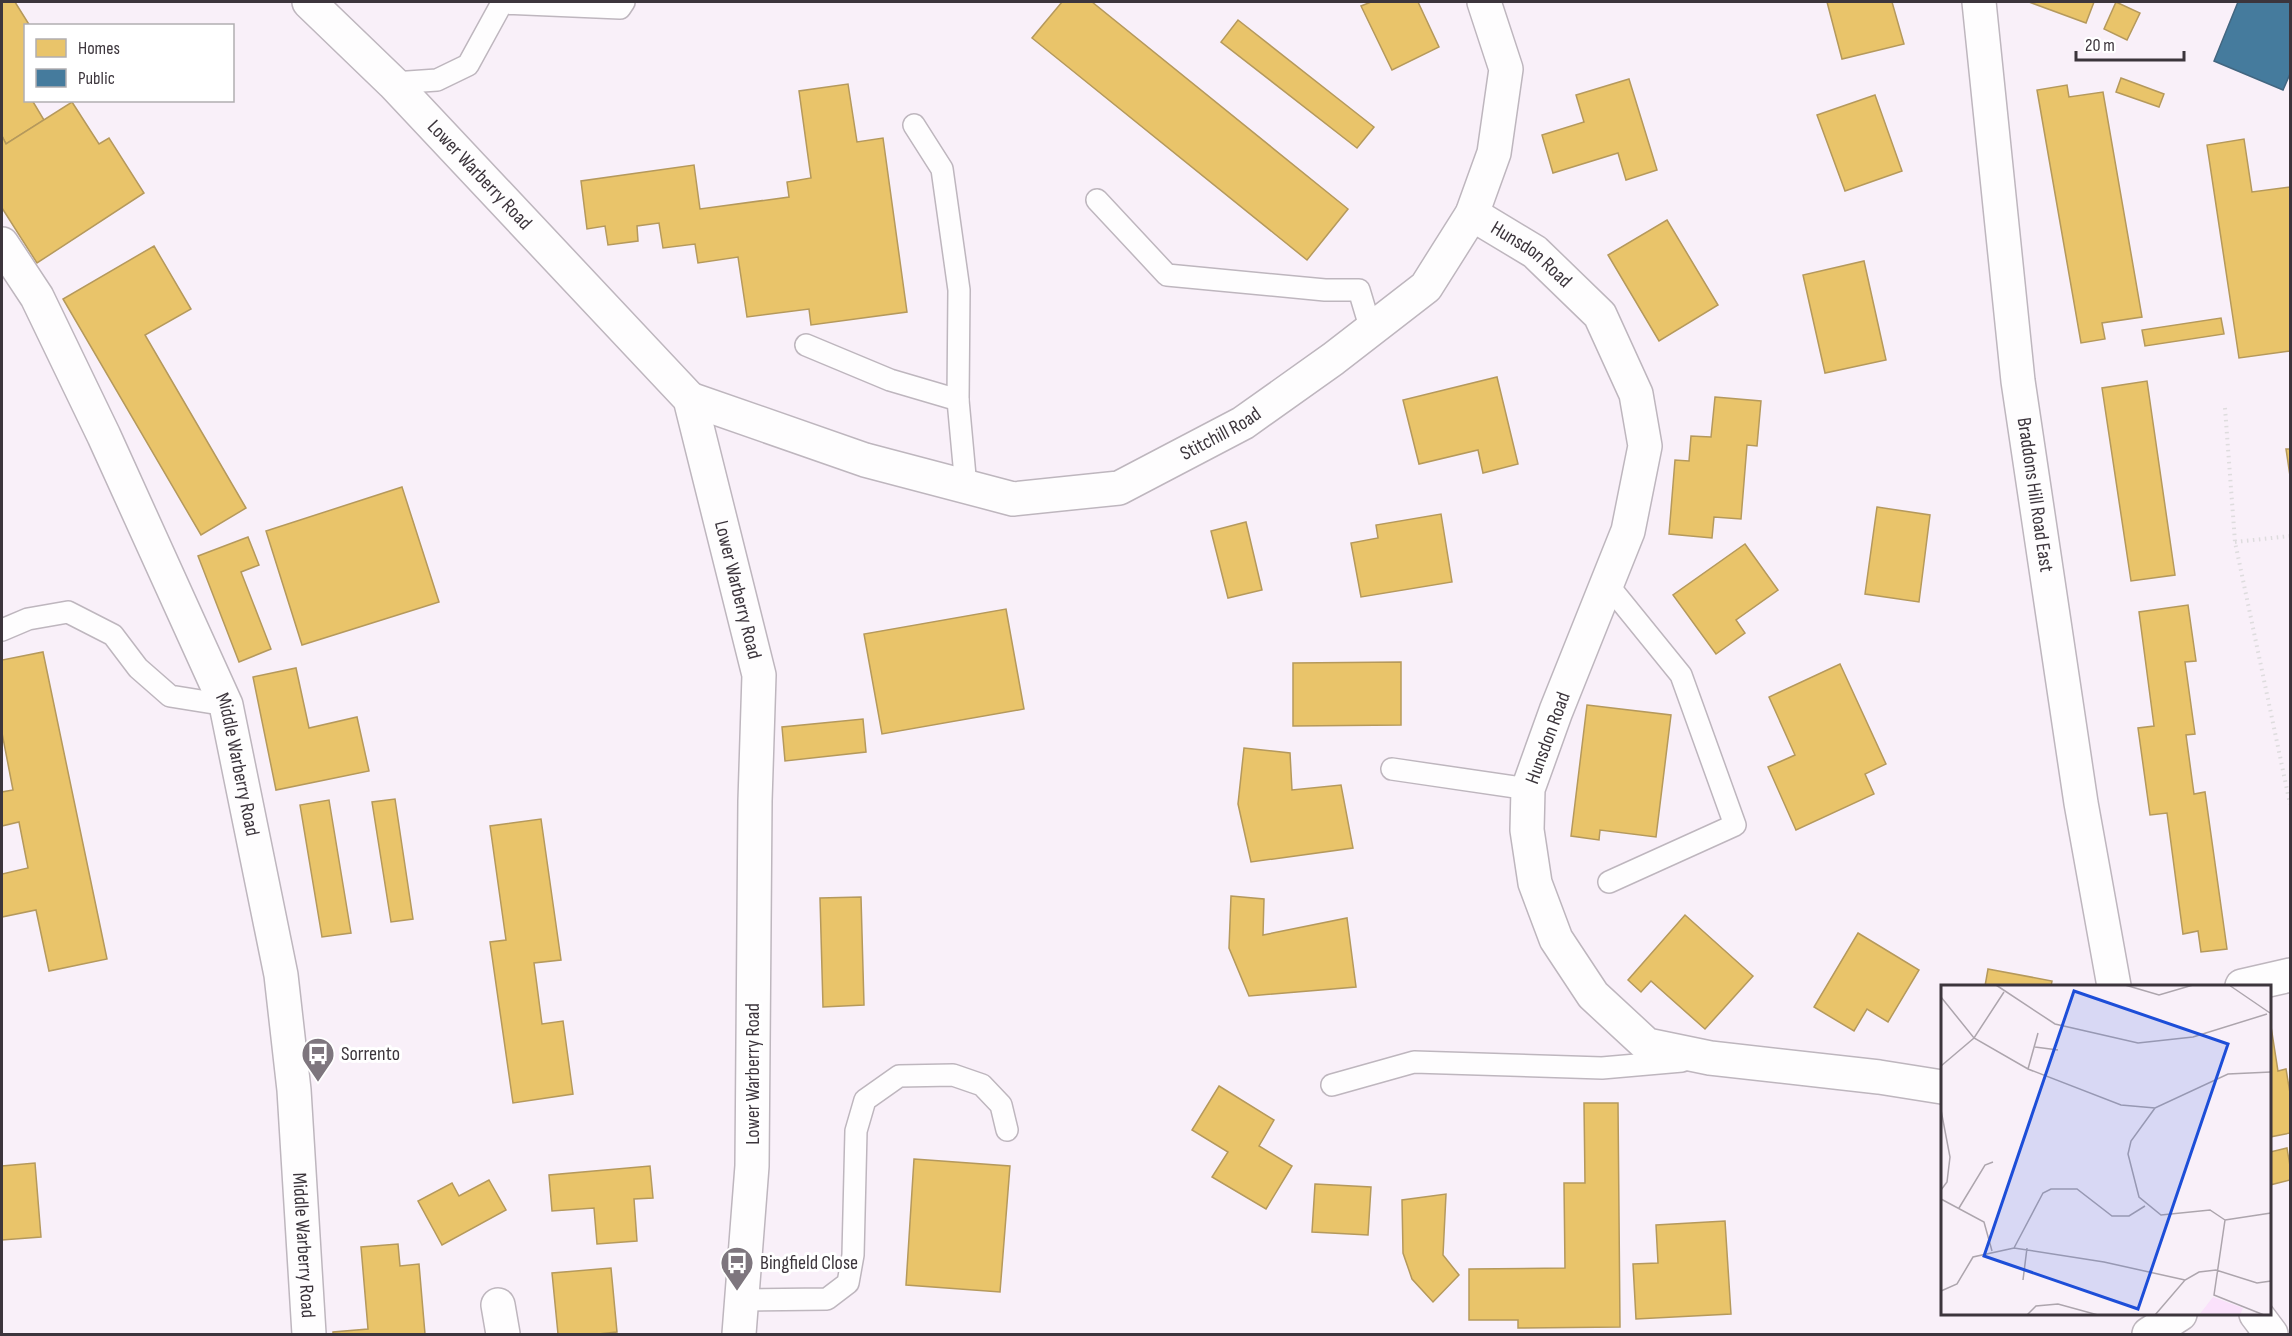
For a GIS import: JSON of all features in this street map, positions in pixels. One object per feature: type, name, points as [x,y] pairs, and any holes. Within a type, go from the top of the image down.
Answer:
[{"type":"street","name":"Lower Warberry Road","points":[[309,2],[393,83],[690,399],[759,675],[755,801],[752,1166],[739,1335]]},
{"type":"street","name":"Stitchill Road","points":[[690,399],[866,460],[1013,499],[1119,488],[1242,423],[1333,359],[1426,287],[1472,214],[1494,153],[1506,69],[1484,2]]},
{"type":"street","name":"Braddons Hill Road East","points":[[1979,2],[2018,381],[2081,803],[2114,985]]},
{"type":"street","name":"Hunsdon Road","points":[[1472,214],[1535,252],[1600,315],[1636,394],[1645,446],[1628,531],[1556,711],[1528,789],[1527,830],[1536,884],[1557,939],[1593,995],[1647,1045],[1710,1058],[1878,1077],[1941,1087]]},
{"type":"street","name":"Middle Warberry Road","points":[[2,244],[37,297],[109,447],[226,705],[281,975],[294,1090],[309,1335]]},
{"type":"street","points":[[2250,985],[2290,975]]},
{"type":"street","points":[[2149,1335],[2179,1315]]},
{"type":"street","points":[[2257,1315],[2271,1335]]},
{"type":"lane","points":[[393,83],[436,80],[468,65],[502,3],[620,8],[624,2]]},
{"type":"lane","points":[[914,125],[942,169],[959,290],[958,400],[966,487]]},
{"type":"lane","points":[[1097,200],[1167,275],[1326,290],[1359,290],[1371,330]]},
{"type":"lane","points":[[806,345],[890,381],[958,400]]},
{"type":"lane","points":[[1608,585],[1681,675],[1735,825],[1609,882]]},
{"type":"lane","points":[[2,630],[28,619],[68,612],[113,635],[138,668],[170,696],[226,705]]},
{"type":"lane","points":[[1392,770],[1528,789]]},
{"type":"lane","points":[[1332,1085],[1414,1062],[1602,1068],[1710,1058]]},
{"type":"lane","points":[[741,1300],[827,1299],[848,1283],[853,1255],[856,1131],[866,1100],[899,1076],[953,1075],[982,1085],[1001,1105],[1007,1130]]},
{"type":"path","points":[[2224,408],[2235,542],[2290,804]]},
{"type":"path","points":[[2235,542],[2290,536]]},
{"type":"building: Homes","points":[[2,2],[15,2],[29,24],[24,24],[24,102],[33,102],[44,120],[6,144],[2,136]]},
{"type":"building: Homes","points":[[1062,2],[1092,2],[1348,209],[1307,260],[1032,38]]},
{"type":"building: Homes","points":[[1371,2],[1418,2],[1439,47],[1392,70],[1361,6]]},
{"type":"building: Homes","points":[[1827,2],[1892,2],[1904,44],[1842,59]]},
{"type":"building: Homes","points":[[2029,2],[2094,2],[2086,23]]},
{"type":"building: Homes","points":[[2116,2],[2140,13],[2127,40],[2104,29]]},
{"type":"building: Homes","points":[[1238,20],[1374,127],[1357,148],[1221,42]]},
{"type":"building: Homes","points":[[2121,78],[2164,94],[2159,107],[2116,92]]},
{"type":"building: Homes","points":[[1629,79],[1657,170],[1626,180],[1618,153],[1553,173],[1542,135],[1584,122],[1576,95]]},
{"type":"building: Homes","points":[[848,84],[857,142],[883,138],[907,312],[811,325],[809,309],[747,317],[738,257],[698,263],[695,244],[663,248],[659,223],[637,226],[638,241],[608,245],[605,226],[587,229],[581,181],[694,165],[700,209],[789,197],[787,182],[811,178],[799,91]]},
{"type":"building: Homes","points":[[2067,85],[2069,97],[2103,92],[2142,317],[2102,323],[2105,339],[2081,343],[2037,90]]},
{"type":"building: Homes","points":[[1875,95],[1902,171],[1845,191],[1817,115]]},
{"type":"building: Homes","points":[[72,102],[99,144],[109,138],[144,193],[37,263],[2,208],[2,136],[6,144]]},
{"type":"building: Homes","points":[[2244,139],[2252,192],[2290,187],[2290,351],[2239,358],[2207,145]]},
{"type":"building: Homes","points":[[1667,220],[1718,305],[1659,341],[1608,255]]},
{"type":"building: Homes","points":[[154,246],[191,309],[145,335],[246,508],[201,535],[63,299]]},
{"type":"building: Homes","points":[[1864,261],[1886,360],[1825,373],[1803,275]]},
{"type":"building: Homes","points":[[2221,318],[2224,334],[2145,346],[2142,330]]},
{"type":"building: Homes","points":[[1497,377],[1518,464],[1483,473],[1478,450],[1419,464],[1403,400]]},
{"type":"building: Homes","points":[[2147,381],[2175,575],[2131,581],[2102,388]]},
{"type":"building: Homes","points":[[1715,397],[1761,401],[1757,446],[1747,445],[1741,519],[1714,517],[1712,538],[1669,534],[1675,460],[1689,461],[1691,436],[1711,437]]},
{"type":"building: Homes","points":[[2286,449],[2290,449],[2290,476]]},
{"type":"building: Homes","points":[[402,487],[439,602],[302,645],[266,531]]},
{"type":"building: Homes","points":[[1877,507],[1930,515],[1919,602],[1865,594]]},
{"type":"building: Homes","points":[[1441,514],[1452,582],[1361,597],[1351,543],[1378,538],[1376,525]]},
{"type":"building: Homes","points":[[1246,522],[1262,590],[1228,598],[1211,531]]},
{"type":"building: Homes","points":[[248,537],[259,565],[241,572],[271,649],[239,662],[198,556]]},
{"type":"building: Homes","points":[[1745,544],[1778,590],[1736,620],[1745,633],[1716,654],[1673,595]]},
{"type":"building: Homes","points":[[2188,605],[2196,661],[2185,662],[2195,734],[2186,735],[2194,794],[2205,792],[2227,949],[2201,952],[2198,931],[2183,934],[2167,813],[2150,815],[2138,728],[2154,726],[2139,612]]},
{"type":"building: Homes","points":[[1006,609],[1024,709],[882,734],[864,634]]},
{"type":"building: Homes","points":[[43,652],[107,959],[49,971],[36,910],[2,917],[2,874],[28,868],[19,822],[2,826],[2,792],[13,790],[2,733],[2,660]]},
{"type":"building: Homes","points":[[1401,662],[1401,725],[1293,726],[1293,663]]},
{"type":"building: Homes","points":[[1840,664],[1886,764],[1865,774],[1874,794],[1796,830],[1768,767],[1795,755],[1769,697]]},
{"type":"building: Homes","points":[[296,668],[309,728],[357,717],[369,771],[276,790],[253,677]]},
{"type":"building: Homes","points":[[1587,705],[1671,715],[1656,837],[1600,830],[1599,840],[1571,836]]},
{"type":"building: Homes","points":[[863,719],[866,752],[785,761],[782,727]]},
{"type":"building: Homes","points":[[1244,748],[1290,753],[1292,790],[1341,785],[1353,848],[1251,862],[1238,804]]},
{"type":"building: Homes","points":[[395,799],[413,919],[391,922],[372,802]]},
{"type":"building: Homes","points":[[329,800],[351,933],[322,937],[300,805]]},
{"type":"building: Homes","points":[[541,819],[561,960],[534,963],[542,1024],[563,1021],[573,1094],[513,1103],[490,942],[506,940],[490,826]]},
{"type":"building: Homes","points":[[1231,896],[1264,899],[1263,935],[1347,918],[1356,987],[1249,996],[1229,948]]},
{"type":"building: Homes","points":[[861,897],[864,1005],[823,1007],[820,898]]},
{"type":"building: Homes","points":[[1685,915],[1753,976],[1705,1029],[1651,981],[1641,992],[1628,980]]},
{"type":"building: Homes","points":[[1858,933],[1919,970],[1888,1022],[1867,1009],[1854,1031],[1814,1007]]},
{"type":"building: Homes","points":[[1988,969],[2052,981],[2051,985],[1985,985]]},
{"type":"building: Homes","points":[[2271,1026],[2278,1071],[2286,1069],[2290,1093],[2290,1133],[2271,1137]]},
{"type":"building: Homes","points":[[1219,1086],[1274,1120],[1259,1146],[1292,1166],[1266,1209],[1212,1177],[1228,1152],[1192,1130]]},
{"type":"building: Homes","points":[[1584,1103],[1618,1103],[1620,1327],[1518,1328],[1518,1320],[1469,1320],[1469,1269],[1565,1268],[1564,1183],[1585,1183]]},
{"type":"building: Homes","points":[[2287,1148],[2290,1180],[2271,1185],[2271,1152]]},
{"type":"building: Homes","points":[[914,1159],[1010,1166],[1000,1292],[906,1285]]},
{"type":"building: Homes","points":[[35,1163],[41,1237],[2,1240],[2,1166]]},
{"type":"building: Homes","points":[[650,1166],[653,1198],[634,1199],[637,1241],[597,1244],[594,1208],[552,1211],[549,1175]]},
{"type":"building: Homes","points":[[489,1180],[506,1210],[442,1245],[418,1201],[452,1183],[459,1196]]},
{"type":"building: Homes","points":[[1315,1184],[1371,1187],[1368,1235],[1312,1232]]},
{"type":"building: Homes","points":[[1446,1194],[1443,1255],[1459,1275],[1433,1302],[1412,1279],[1403,1253],[1402,1200]]},
{"type":"building: Homes","points":[[1725,1221],[1731,1314],[1636,1319],[1633,1264],[1658,1263],[1656,1225]]},
{"type":"building: Homes","points":[[398,1244],[400,1266],[419,1264],[425,1334],[333,1334],[333,1332],[368,1329],[361,1247]]},
{"type":"building: Homes","points":[[611,1268],[617,1332],[558,1334],[552,1273]]},
{"type":"building: Public","points":[[2238,2],[2290,2],[2290,74],[2283,90],[2214,61]]},
{"type":"place","name":"Sorrento","points":[[318,1083]]},
{"type":"place","name":"Bingfield Close","points":[[737,1292]]}]
